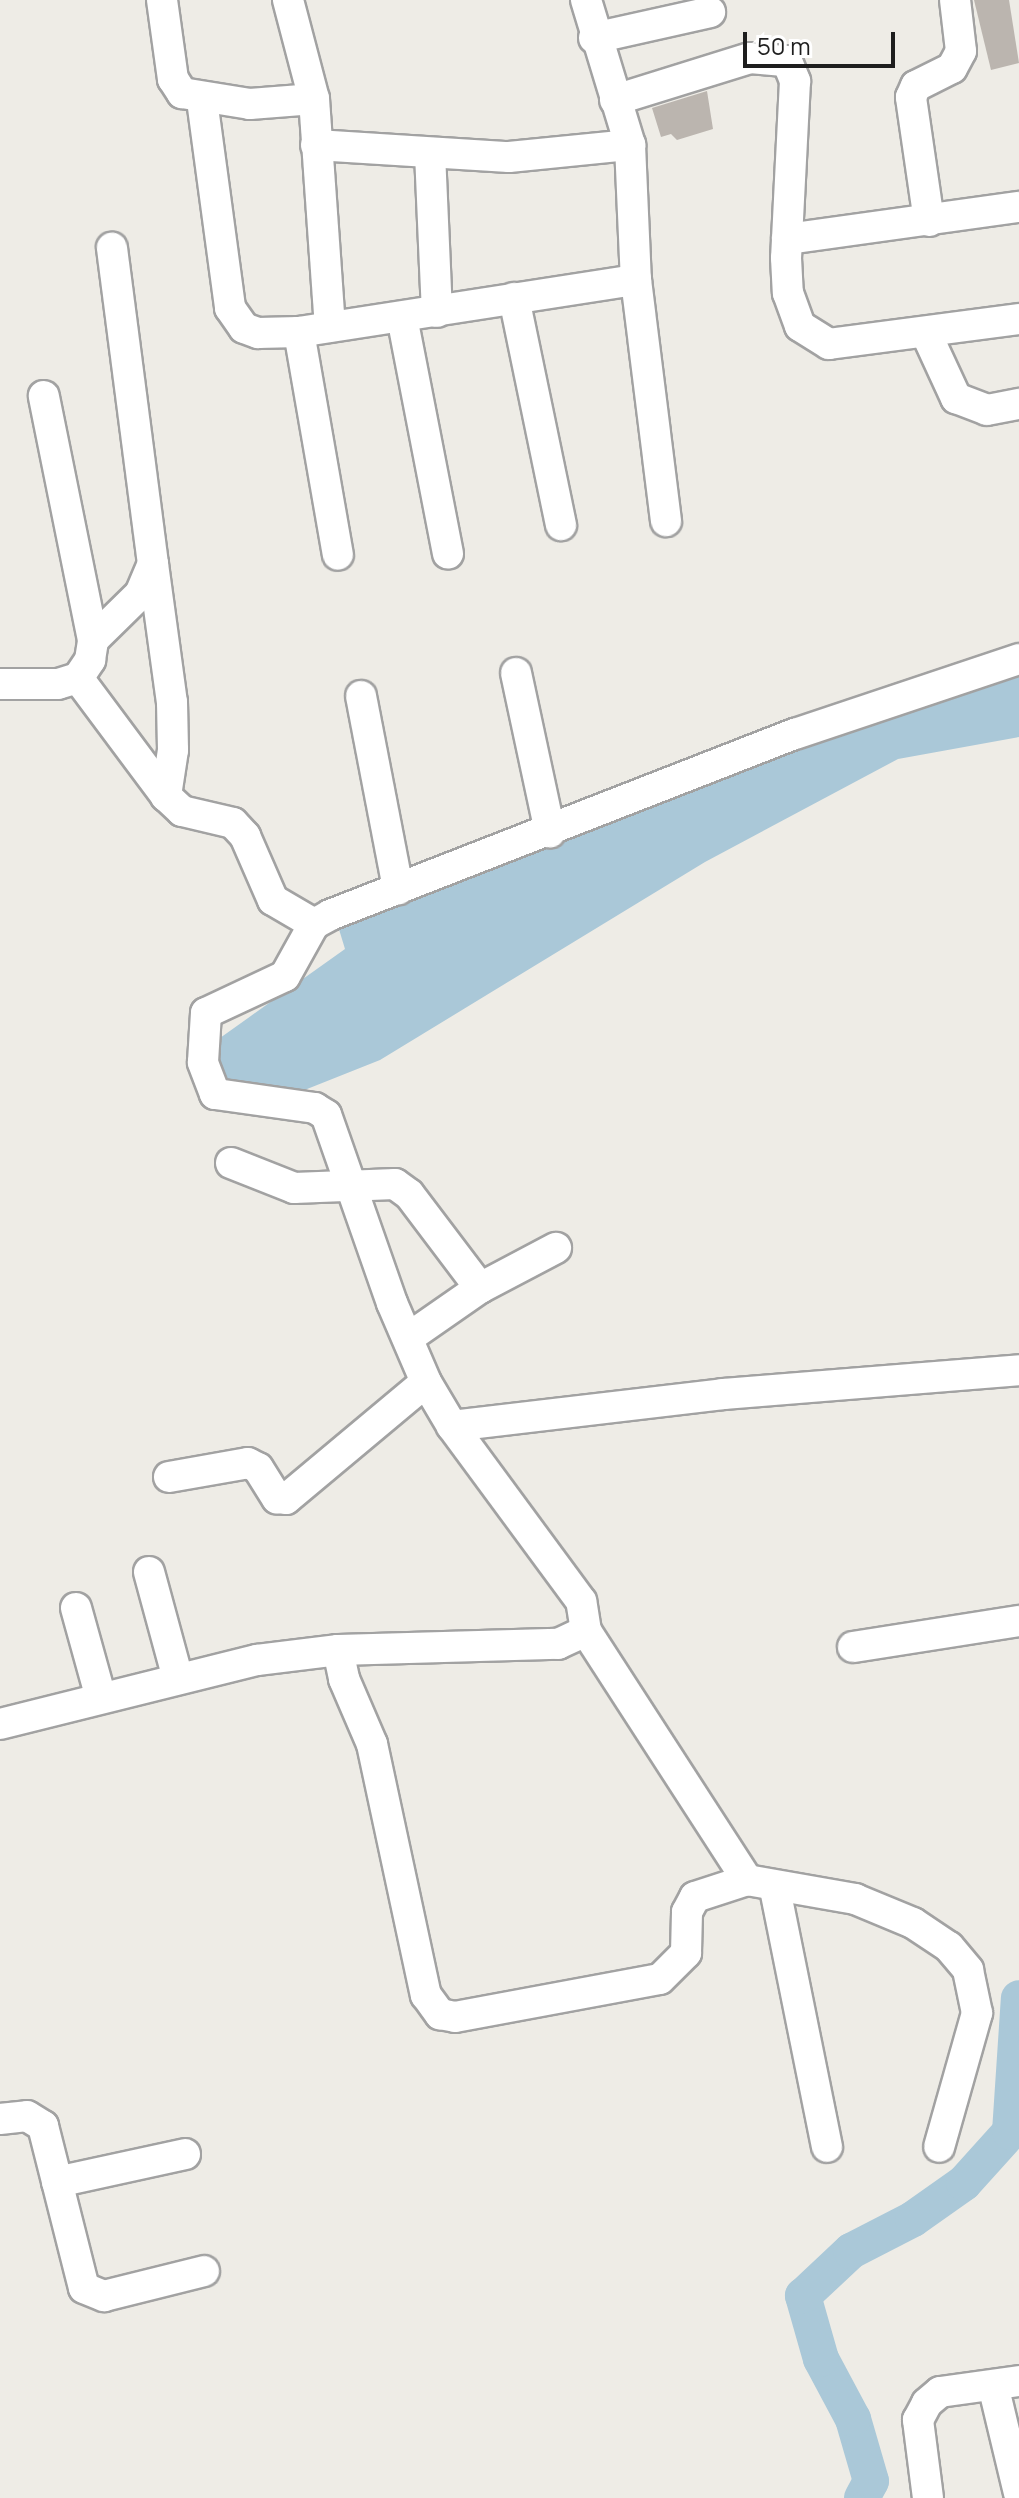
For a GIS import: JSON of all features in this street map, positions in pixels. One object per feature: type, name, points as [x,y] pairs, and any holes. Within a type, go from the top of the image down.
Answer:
[{"type":"street","points":[[162,0],[173,79],[182,93],[202,100],[250,104],[314,99]]},
{"type":"street","points":[[288,0],[314,99],[330,326]]},
{"type":"street","points":[[586,0],[594,38],[630,145],[636,280],[666,521]]},
{"type":"street","points":[[929,221],[911,97],[916,86],[952,68],[961,51],[955,0]]},
{"type":"street","points":[[594,38],[710,12]]},
{"type":"street","points":[[615,100],[750,58],[787,61],[795,81],[787,239],[788,293],[800,326],[811,337],[829,344],[1019,319]]},
{"type":"street","points":[[202,100],[230,308],[244,328],[258,333],[299,332],[636,280]]},
{"type":"street","points":[[316,145],[509,157],[630,145]]},
{"type":"street","points":[[430,153],[437,312]]},
{"type":"street","points":[[787,239],[1019,207]]},
{"type":"street","points":[[112,248],[172,702],[173,750],[166,796]]},
{"type":"street","points":[[514,298],[561,525]]},
{"type":"street","points":[[402,317],[448,554]]},
{"type":"street","points":[[299,332],[338,555]]},
{"type":"street","points":[[926,333],[956,398],[987,410],[1019,404]]},
{"type":"street","points":[[0,684],[58,684],[78,678],[90,660],[93,640],[44,396]]},
{"type":"street","points":[[93,640],[140,594],[153,564]]},
{"type":"street","points":[[827,2147],[761,1884],[586,1631],[581,1601],[452,1426],[426,1382],[381,1273],[355,1186],[326,1115],[315,1108],[215,1094],[203,1062],[206,1013],[285,976],[314,924],[795,734],[1019,659]]},
{"type":"street","points":[[516,673],[550,832]]},
{"type":"street","points":[[78,678],[166,796],[182,811],[233,823],[245,836],[273,900],[314,924]]},
{"type":"street","points":[[361,696],[398,889]]},
{"type":"street","points":[[231,1163],[294,1188],[355,1186],[380,1181],[409,1194],[480,1288]]},
{"type":"street","points":[[408,1338],[480,1288],[556,1248]]},
{"type":"street","points":[[452,1426],[723,1394],[1019,1370]]},
{"type":"street","points":[[169,1477],[248,1463],[258,1468],[277,1498],[286,1499],[426,1382]]},
{"type":"street","points":[[149,1572],[178,1679]]},
{"type":"street","points":[[76,1608],[101,1698]]},
{"type":"street","points":[[853,1647],[1019,1621]]},
{"type":"street","points":[[0,1724],[257,1660],[338,1650],[558,1644],[586,1631]]},
{"type":"street","points":[[338,1650],[344,1679],[372,1744],[426,1995],[440,2014],[455,2017],[660,1979],[686,1953],[687,1912],[695,1897],[761,1884],[855,1899],[898,1917],[949,1947],[968,1970],[977,2013],[939,2147]]},
{"type":"street","points":[[0,2119],[37,2118],[57,2182],[78,2276],[94,2295],[204,2271]]},
{"type":"street","points":[[57,2182],[185,2154]]},
{"type":"street","points":[[928,2498],[918,2420],[927,2403],[950,2390],[1006,2385],[1019,2493]]},
{"type":"water","points":[[1019,670],[1019,737],[898,759],[705,862],[380,1060],[292,1095],[216,1083],[220,1038],[345,949],[338,926],[596,819]]},
{"type":"building","points":[[974,0],[1009,0],[1019,63],[991,70]]},
{"type":"building","points":[[707,91],[713,129],[677,140],[671,134],[661,137],[652,108]]},
{"type":"waterway","points":[[862,2498],[871,2481],[853,2419],[821,2359],[803,2296],[851,2251],[913,2219],[964,2183],[1010,2132],[1019,1998]]}]
